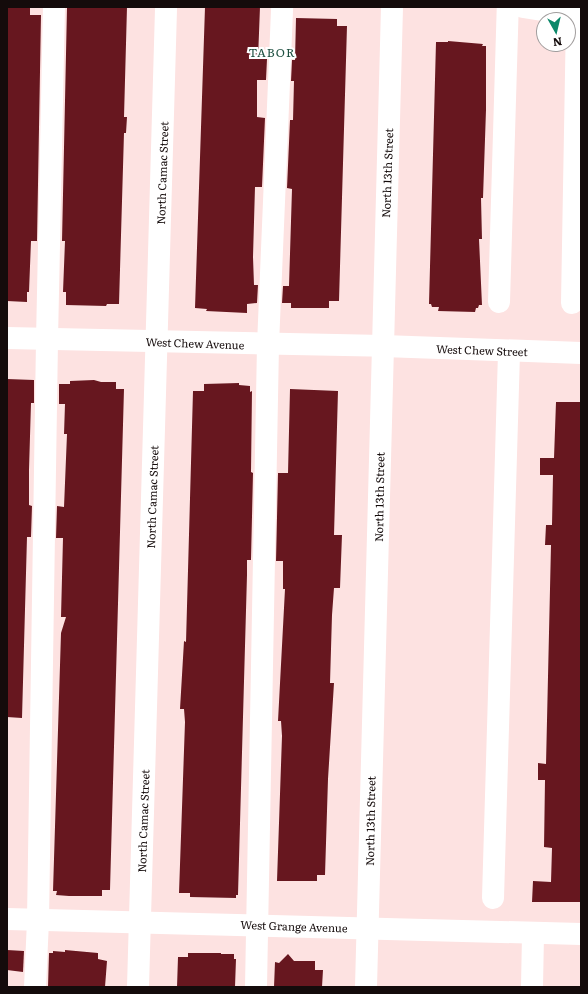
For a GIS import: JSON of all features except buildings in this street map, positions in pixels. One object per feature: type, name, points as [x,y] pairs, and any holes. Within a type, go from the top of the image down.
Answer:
[{"type":"street","points":[[35,987],[38,920],[54,7]]},
{"type":"street","name":"North Camac Street","points":[[138,987],[166,7]]},
{"type":"street","points":[[256,987],[268,345],[282,7]]},
{"type":"street","name":"North 13th Street","points":[[366,987],[392,7]]},
{"type":"street","points":[[499,302],[508,7]]},
{"type":"street","points":[[523,7],[579,15],[572,303]]},
{"type":"street","name":"West Chew Avenue","points":[[7,338],[268,345],[382,346]]},
{"type":"street","name":"West Chew Street","points":[[382,346],[581,353]]},
{"type":"street","points":[[493,898],[509,351]]},
{"type":"street","name":"West Grange Avenue","points":[[7,919],[140,923],[256,924],[368,929],[581,934]]},
{"type":"street","points":[[532,987],[533,933]]},
{"type":"district","name":"TABOR","points":[[272,53]]}]
